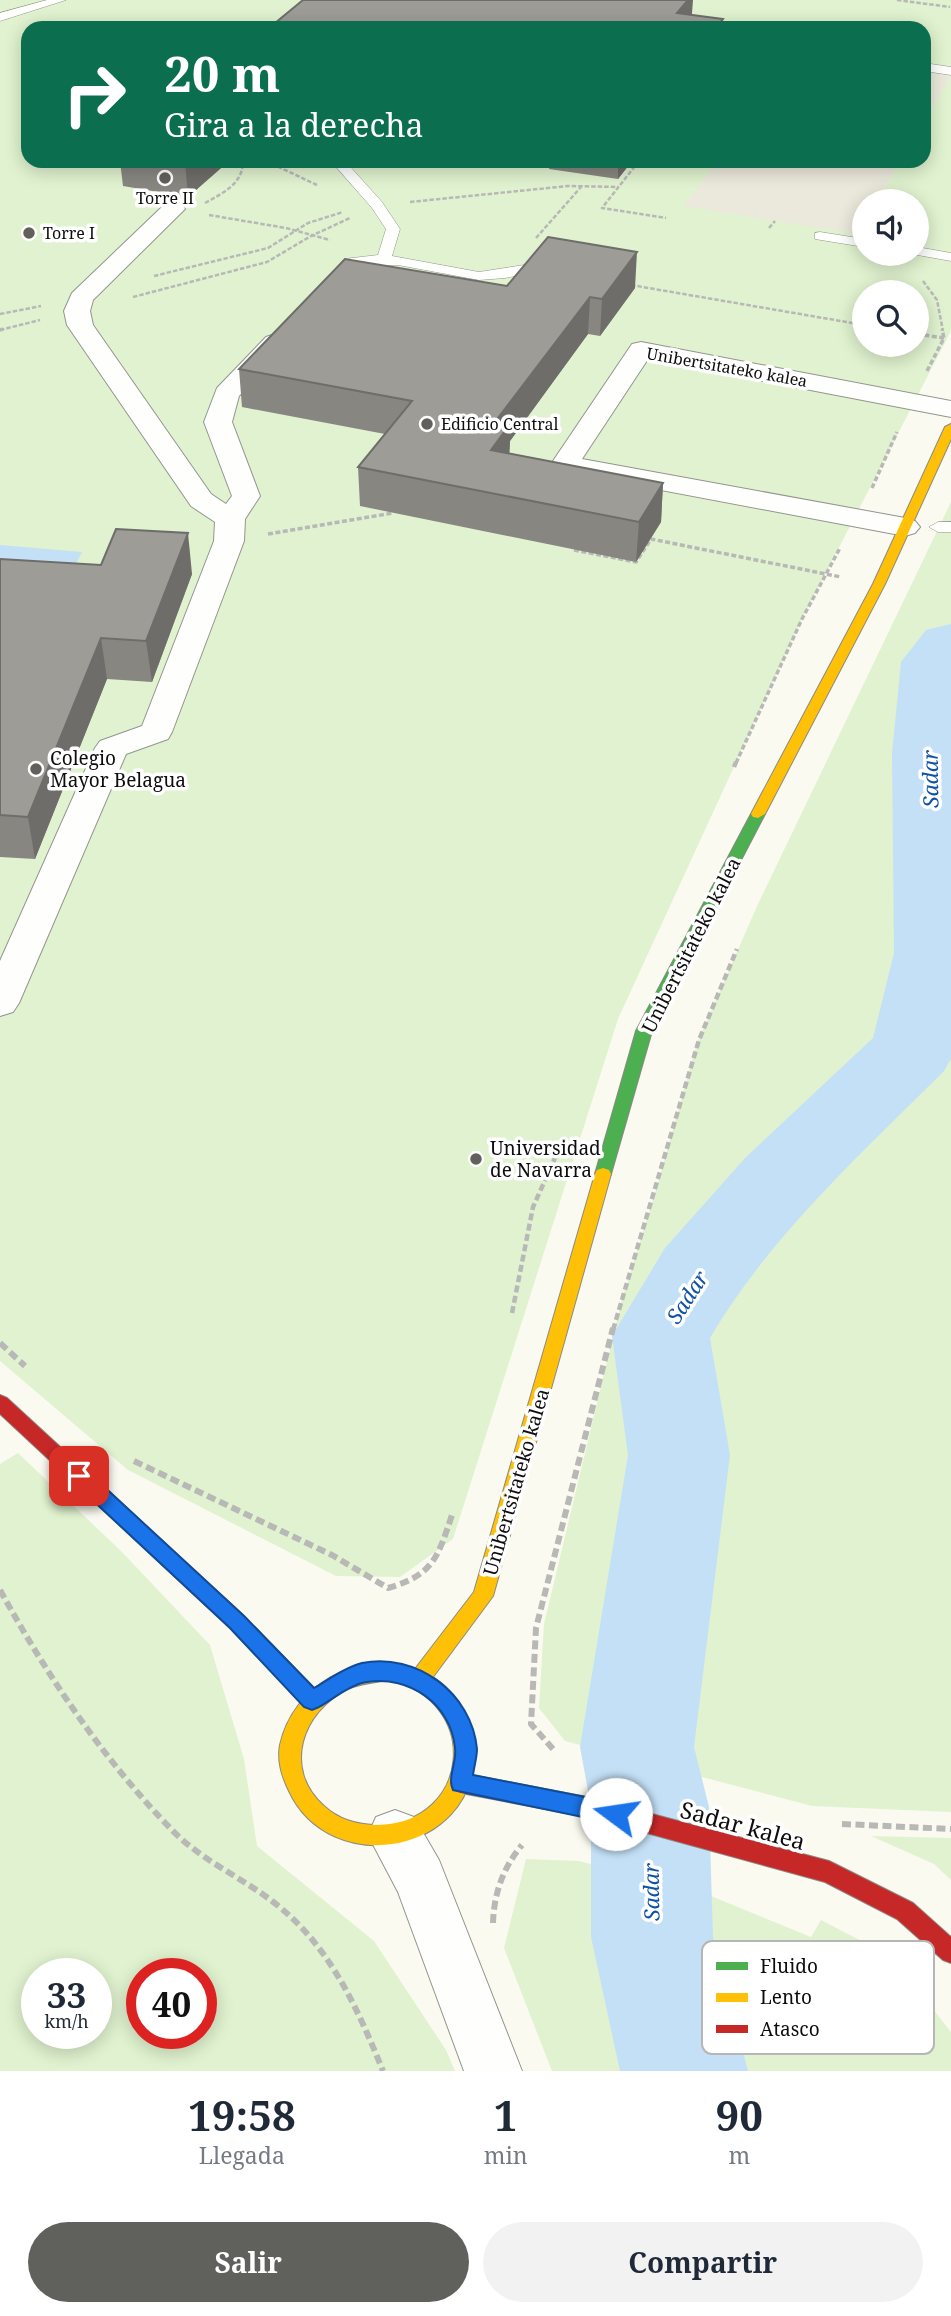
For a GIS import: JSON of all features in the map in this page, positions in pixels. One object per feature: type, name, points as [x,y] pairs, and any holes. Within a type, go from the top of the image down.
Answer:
[{"type":"street","points":[[173,209],[79,304],[79,325],[201,500],[229,530]]},
{"type":"street","points":[[330,283],[358,260]]},
{"type":"street","points":[[0,1003],[113,748],[156,732],[229,530],[246,496],[218,422],[226,394],[293,323]]},
{"type":"street","name":"Unibertsitateko kalea","points":[[905,527],[565,464],[641,350],[951,409]]},
{"type":"street","name":"Unibertsitateko kalea","points":[[419,1679],[483,1596],[644,1031],[880,584],[951,427]]},
{"type":"street","points":[[0,1403],[237,1622],[312,1700]]},
{"type":"street","points":[[389,1671],[419,1679],[434,1688],[461,1722],[466,1751],[461,1783],[439,1813],[396,1835],[359,1836],[343,1831],[313,1814],[297,1792],[289,1762],[293,1731],[312,1700],[361,1673],[389,1671]]},
{"type":"street","name":"Sadar kalea","points":[[461,1783],[592,1808],[830,1872],[905,1911],[951,1952]]},
{"type":"street","points":[[396,1835],[420,1879],[493,2071]]},
{"type":"lane","points":[[0,17],[60,0]]},
{"type":"lane","points":[[44,5],[68,11]]},
{"type":"lane","points":[[931,68],[951,71]]},
{"type":"lane","points":[[344,168],[377,205],[393,229],[384,259]]},
{"type":"lane","points":[[820,236],[852,241]]},
{"type":"lane","points":[[929,253],[951,257]]},
{"type":"lane","points":[[358,260],[384,259],[481,276],[560,263]]},
{"type":"path","points":[[897,0],[951,7]]},
{"type":"path","points":[[924,0],[951,7]]},
{"type":"path","points":[[173,209],[209,202],[230,189],[243,173],[243,168]]},
{"type":"path","points":[[633,168],[602,208],[666,218]]},
{"type":"path","points":[[506,272],[582,186]]},
{"type":"path","points":[[0,330],[162,274],[268,248],[293,230],[327,217],[377,205],[582,186],[618,187]]},
{"type":"path","points":[[0,314],[79,304],[188,285],[267,262],[310,236],[377,205]]},
{"type":"path","points":[[173,209],[293,230],[358,247],[358,260]]},
{"type":"path","points":[[769,228],[775,221]]},
{"type":"path","points":[[626,284],[852,323]]},
{"type":"path","points":[[929,336],[944,338]]},
{"type":"path","points":[[229,530],[388,512],[401,515]]},
{"type":"path","points":[[571,549],[636,562],[651,539],[880,584]]},
{"type":"path","points":[[560,1751],[550,1748],[531,1724],[536,1628],[624,1288],[699,1041],[740,942]]},
{"type":"path","points":[[0,1343],[29,1369]]},
{"type":"path","points":[[126,1457],[332,1555],[388,1588],[412,1583],[434,1566]]},
{"type":"path","points":[[0,1591],[19,1626],[114,1766],[175,1833],[213,1864],[294,1919],[327,1956],[355,2001],[383,2071]]},
{"type":"path","points":[[836,1824],[951,1829]]},
{"type":"path","points":[[493,1934],[493,1899],[511,1857],[522,1845],[535,1842]]},
{"type":"green space","points":[[0,0],[951,0],[951,331],[802,619],[618,1019],[453,1539],[400,1577],[336,1576],[128,1470],[0,1361]]},
{"type":"green space","points":[[951,502],[951,1812],[812,1806],[565,1741],[539,1708],[544,1624],[622,1299],[697,1043],[758,904]]},
{"type":"green space","points":[[18,1453],[122,1552],[210,1645],[244,1759],[257,1846],[374,1941],[446,2050],[455,2071],[0,2071],[0,1464]]},
{"type":"green space","points":[[871,1836],[951,1838],[951,1880],[934,1864]]},
{"type":"green space","points":[[526,1859],[579,1861],[711,1896],[811,1937],[821,1920],[861,1941],[702,1941],[702,2054],[934,2054],[934,2010],[951,2032],[951,2071],[552,2071],[504,1948]]},
{"type":"shaded area","points":[[931,73],[951,75],[931,110]]},
{"type":"shaded area","points":[[713,168],[896,168],[883,189],[852,189],[852,233],[683,206]]},
{"type":"water","points":[[0,545],[82,552],[69,578],[0,573]]},
{"type":"building","points":[[303,0],[688,0],[677,13],[723,19],[721,21],[278,21]]},
{"type":"building","points":[[548,237],[637,252],[602,299],[590,297],[495,422],[510,424],[491,450],[663,483],[639,522],[358,467],[412,401],[239,369],[345,259],[507,286]]},
{"type":"building","name":"Colegio Mayor Belagua","points":[[116,529],[188,533],[146,641],[101,638],[28,817],[0,815],[0,559],[101,565]]},
{"type":"waterway","name":"Sadar","points":[[684,2071],[652,1937],[650,1807],[637,1747],[679,1455],[661,1336],[699,1274],[778,1181],[913,1050],[935,953],[929,753],[936,662],[951,645]]},
{"type":"traffic: fast","points":[[603,1174],[644,1031],[758,814]]},
{"type":"traffic: slow","points":[[758,814],[879,584],[951,427]]},
{"type":"traffic: slow","points":[[419,1679],[483,1596],[603,1174]]},
{"type":"traffic: slow","points":[[389,1671],[429,1685],[443,1697],[453,1712],[464,1745],[460,1780],[441,1811],[426,1823],[389,1835],[350,1832],[332,1825],[316,1814],[304,1800],[293,1776],[290,1752],[294,1730],[305,1711],[321,1694],[341,1682],[364,1674],[389,1671]]},
{"type":"traffic: jam","points":[[0,1403],[237,1622],[312,1700]]},
{"type":"traffic: jam","points":[[461,1783],[592,1808],[829,1872],[905,1911],[951,1952]]},
{"type":"place","name":"Torre II","points":[[165,178]]},
{"type":"place","name":"Torre I","points":[[29,233]]},
{"type":"place","name":"Edificio Central","points":[[427,424]]},
{"type":"place","name":"Colegio Mayor Belagua","points":[[36,769]]},
{"type":"place","name":"Universidad de Navarra","points":[[476,1159]]},
{"type":"route","points":[[79,1476],[237,1622],[312,1700],[361,1673],[389,1671],[419,1679],[434,1688],[461,1722],[466,1751],[461,1783],[573,1803],[616,1814]]}]
